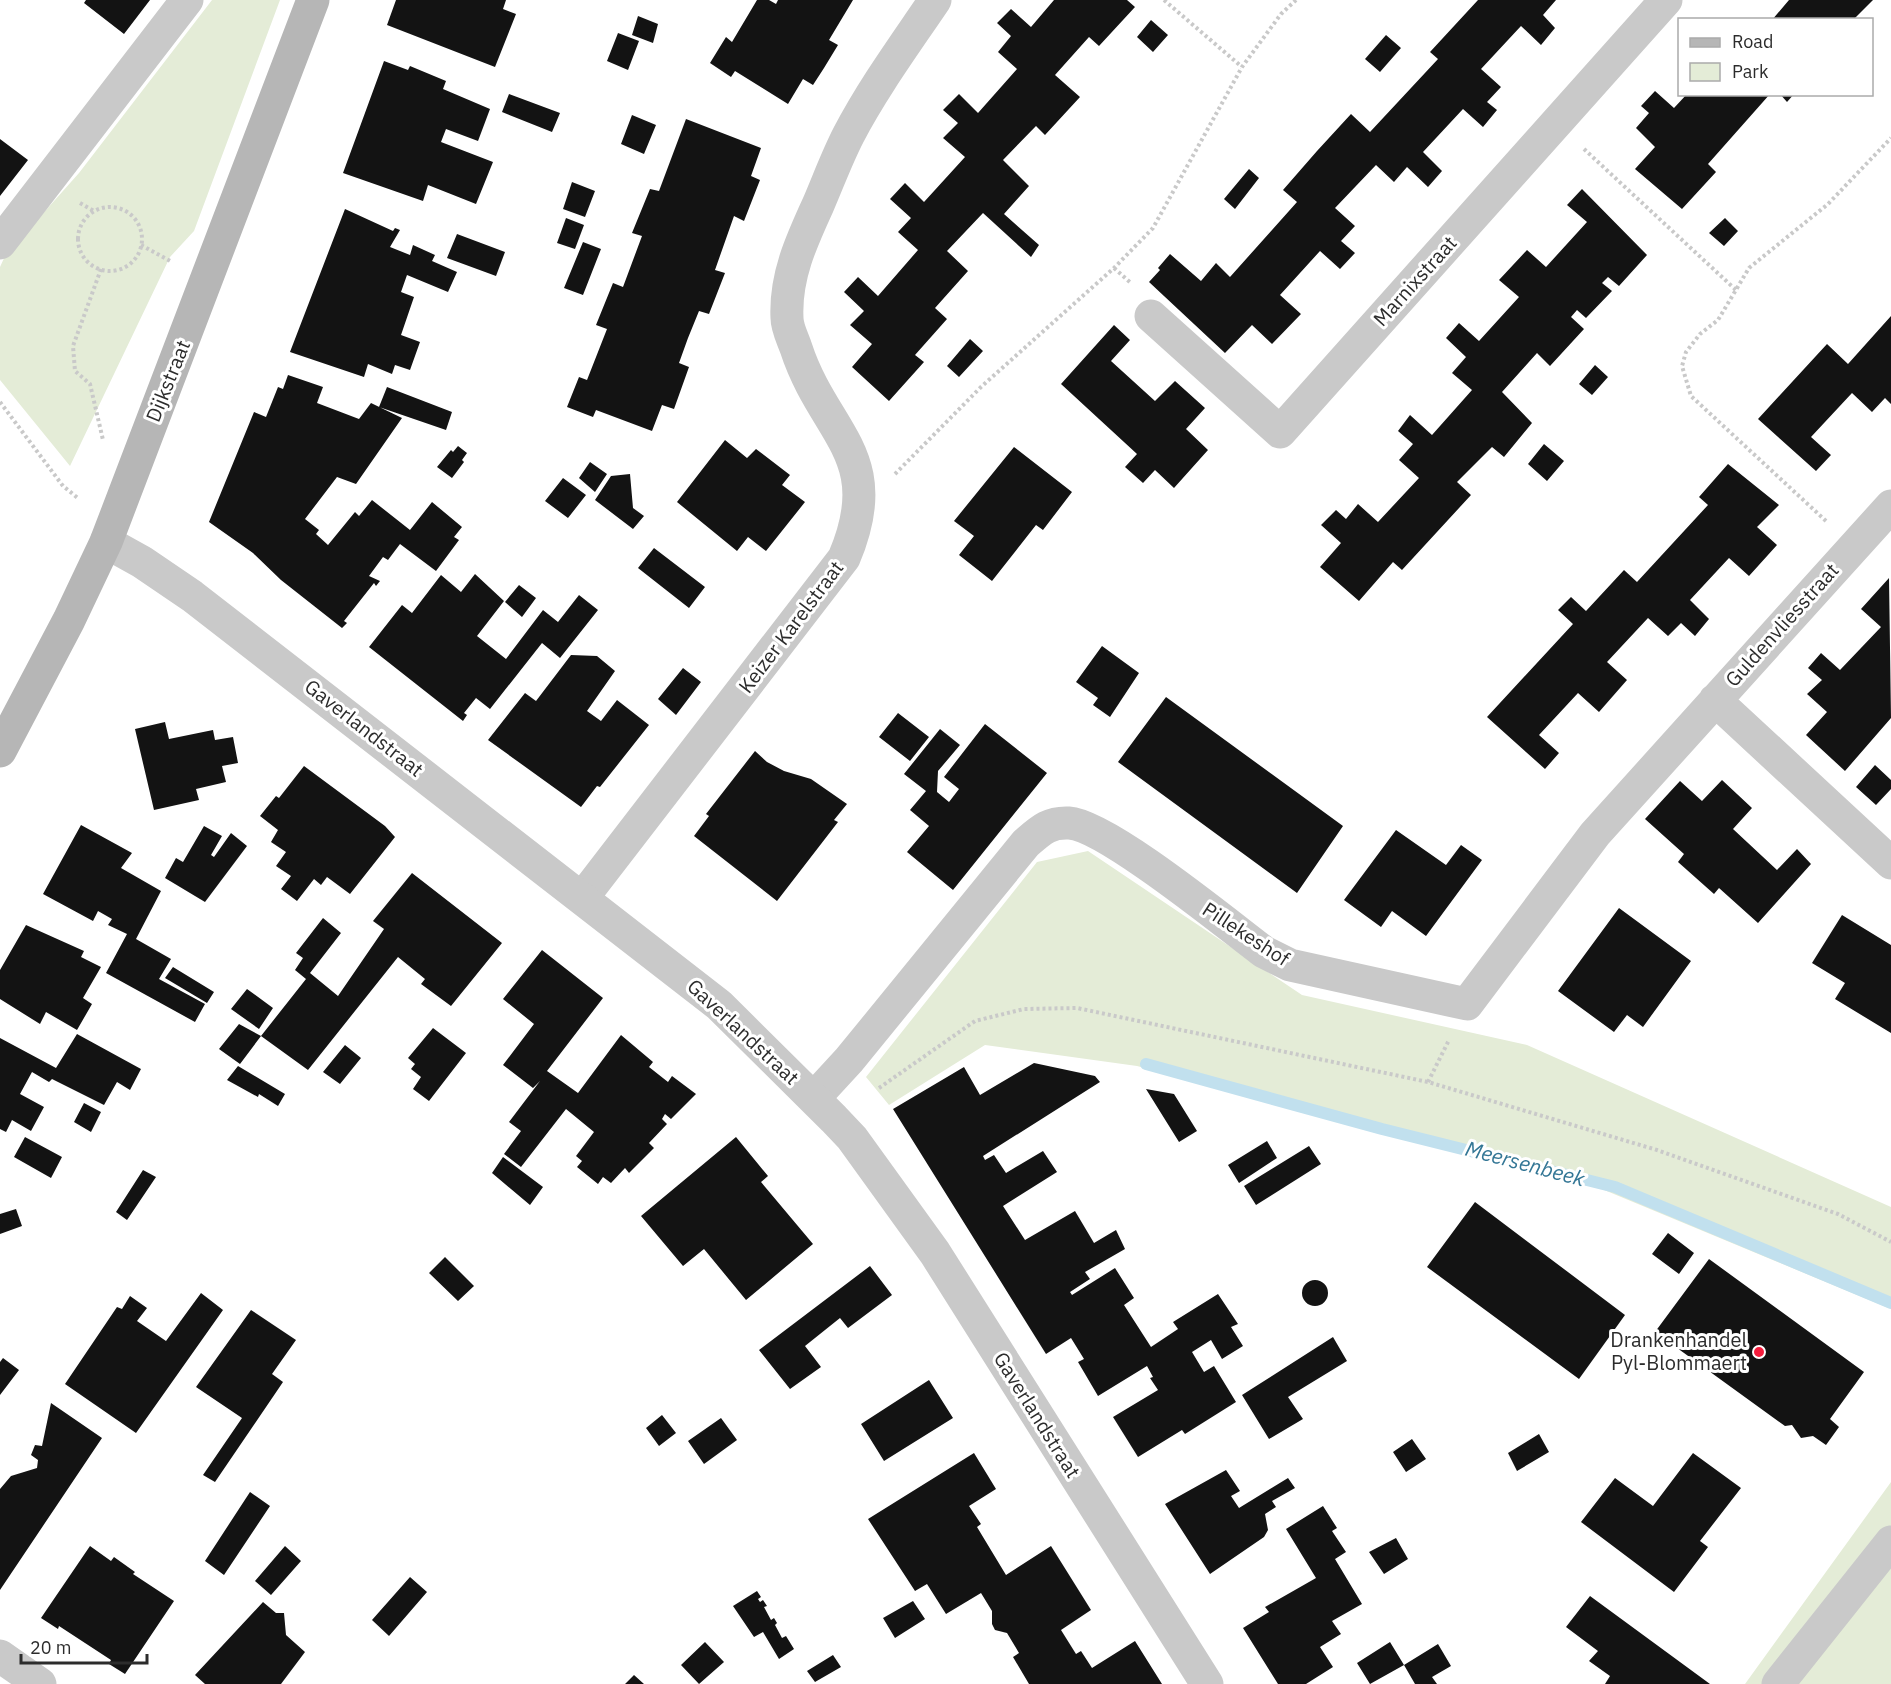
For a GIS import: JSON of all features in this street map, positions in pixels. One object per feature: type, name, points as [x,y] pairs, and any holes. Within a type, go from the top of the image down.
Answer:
[{"type":"main road","name":"Dijkstraat","points":[[0,751],[69,620],[106,542],[314,0]]},
{"type":"street","points":[[0,243],[187,0]]},
{"type":"street","name":"Keizer Karelstraat","points":[[582,897],[844,558],[856,530],[860,501],[856,466],[840,430],[802,365],[787,320],[788,281],[801,244],[849,134],[935,0]]},
{"type":"street","name":"Marnixstraat","points":[[1151,316],[1280,432],[1666,0]]},
{"type":"street","name":"Guldenvliesstraat","points":[[1891,506],[1715,700],[1891,863]]},
{"type":"street","name":"Gaverlandstraat","points":[[106,542],[142,562],[192,596],[719,1005],[852,1138],[935,1253],[1207,1684]]},
{"type":"street","points":[[1467,1004],[1595,834],[1715,700]]},
{"type":"street","name":"Pillekeshof","points":[[824,1109],[849,1060],[1026,843],[1048,824],[1072,823],[1110,839],[1264,952],[1290,966],[1467,1004]]},
{"type":"street","points":[[1778,1684],[1891,1542]]},
{"type":"street","points":[[0,1656],[40,1684]]},
{"type":"path","points":[[1164,0],[1242,67]]},
{"type":"path","points":[[860,501],[889,480],[981,387],[1114,268],[1153,228],[1242,67],[1281,14],[1296,0]]},
{"type":"path","points":[[1557,124],[1736,290]]},
{"type":"path","points":[[1854,545],[1691,396],[1682,366],[1686,352],[1700,334],[1718,320],[1749,268],[1828,204],[1891,138]]},
{"type":"path","points":[[109,207],[119,209],[128,213],[140,230],[140,250],[126,267],[116,270],[101,269],[86,261],[81,252],[79,231],[87,217],[94,212],[109,207]]},
{"type":"path","points":[[101,269],[73,346],[75,370],[90,384],[104,445]]},
{"type":"path","points":[[0,402],[63,486],[79,499]]},
{"type":"path","points":[[1428,1082],[1467,1004]]},
{"type":"path","points":[[824,1109],[975,1022],[1024,1009],[1077,1008],[1428,1082],[1658,1150],[1838,1214],[1891,1242]]},
{"type":"green space","points":[[212,0],[280,0],[194,231],[170,257],[70,466],[0,380],[0,267],[5,256],[79,173]]},
{"type":"green space","points":[[1088,851],[1302,995],[1527,1045],[1891,1207],[1891,1309],[1597,1187],[1137,1066],[985,1045],[889,1105],[866,1077],[1037,862]]},
{"type":"green space","points":[[1891,1482],[1891,1684],[1745,1684]]},
{"type":"building","points":[[86,0],[150,0],[124,34],[84,3]]},
{"type":"building","points":[[396,0],[506,0],[503,9],[516,14],[495,67],[387,25]]},
{"type":"building","points":[[757,0],[769,0],[776,4],[778,0],[853,0],[829,40],[838,45],[824,68],[813,85],[803,79],[788,104],[735,71],[731,77],[710,63],[726,37],[732,42]]},
{"type":"building","points":[[1054,0],[1127,0],[1135,7],[1099,46],[1089,37],[1055,75],[1080,97],[1045,135],[1036,126],[1003,160],[1029,186],[1004,214],[1039,245],[1031,257],[983,213],[947,251],[968,271],[935,308],[947,319],[915,355],[924,362],[889,401],[852,367],[872,344],[850,325],[864,311],[844,292],[858,277],[878,296],[918,250],[898,232],[911,218],[890,199],[905,183],[924,202],[965,157],[943,138],[958,123],[943,110],[959,94],[978,113],[1017,69],[998,52],[1011,36],[997,23],[1011,9],[1031,27]]},
{"type":"building","points":[[1478,0],[1556,0],[1543,15],[1555,28],[1541,45],[1521,26],[1481,69],[1501,87],[1487,102],[1497,110],[1483,127],[1463,109],[1423,152],[1442,171],[1428,187],[1407,167],[1394,182],[1376,165],[1335,208],[1355,226],[1341,241],[1355,253],[1340,269],[1320,251],[1280,295],[1301,314],[1272,344],[1252,325],[1225,353],[1149,282],[1160,270],[1158,268],[1170,254],[1201,281],[1216,263],[1230,277],[1297,202],[1283,190],[1317,151],[1351,114],[1370,132],[1438,59],[1430,52]]},
{"type":"building","points":[[1789,0],[1873,0],[1855,18],[1774,18]]},
{"type":"building","points":[[638,16],[658,24],[653,43],[632,35]]},
{"type":"building","points":[[1151,20],[1168,35],[1153,52],[1137,37]]},
{"type":"building","points":[[618,33],[639,41],[628,70],[607,61]]},
{"type":"building","points":[[1386,35],[1401,48],[1380,72],[1365,59]]},
{"type":"building","points":[[384,61],[408,70],[410,66],[446,81],[443,89],[490,109],[478,141],[446,129],[441,142],[493,162],[476,204],[428,185],[423,201],[343,173]]},
{"type":"building","points":[[1655,91],[1674,108],[1685,96],[1768,96],[1708,164],[1716,172],[1682,209],[1635,169],[1655,147],[1636,128],[1649,113],[1641,106]]},
{"type":"building","points":[[509,94],[560,113],[552,132],[502,112]]},
{"type":"building","points":[[1782,96],[1792,96],[1787,102]]},
{"type":"building","points":[[632,115],[656,125],[644,154],[621,144]]},
{"type":"building","points":[[686,119],[761,148],[751,176],[760,180],[744,221],[734,216],[715,270],[725,273],[709,314],[699,311],[688,338],[679,363],[689,367],[674,409],[662,405],[652,431],[596,410],[593,417],[567,407],[579,377],[587,380],[607,329],[596,325],[613,283],[623,287],[642,236],[632,233],[650,189],[659,191]]},
{"type":"building","points":[[0,139],[28,160],[0,196]]},
{"type":"building","points":[[1249,169],[1259,178],[1235,209],[1224,199]]},
{"type":"building","points":[[572,182],[595,191],[585,217],[563,209]]},
{"type":"building","points":[[1582,189],[1647,255],[1619,286],[1608,277],[1602,283],[1612,291],[1586,318],[1577,310],[1571,317],[1584,329],[1550,366],[1537,353],[1502,392],[1532,423],[1504,457],[1492,447],[1457,482],[1471,495],[1402,570],[1393,562],[1359,601],[1320,567],[1341,543],[1321,525],[1336,510],[1346,519],[1358,504],[1378,522],[1419,478],[1399,460],[1413,444],[1398,431],[1410,415],[1432,435],[1472,390],[1452,373],[1466,357],[1446,338],[1459,323],[1479,341],[1519,297],[1499,280],[1527,250],[1546,267],[1587,222],[1567,205]]},
{"type":"building","points":[[345,209],[393,231],[395,228],[400,230],[390,247],[410,255],[413,245],[435,255],[432,261],[457,272],[448,292],[407,275],[401,292],[414,297],[401,335],[420,342],[410,370],[395,365],[392,374],[368,364],[364,377],[290,352]]},
{"type":"building","points":[[566,218],[584,225],[575,249],[557,243]]},
{"type":"building","points":[[1725,218],[1738,231],[1724,246],[1709,233]]},
{"type":"building","points":[[457,234],[505,252],[496,276],[447,258]]},
{"type":"building","points":[[583,242],[601,249],[583,295],[564,288]]},
{"type":"building","points":[[1891,316],[1891,404],[1885,398],[1872,412],[1852,393],[1811,437],[1831,455],[1816,471],[1758,419],[1827,344],[1848,364]]},
{"type":"building","points":[[1114,325],[1130,340],[1111,361],[1155,401],[1175,381],[1205,408],[1186,429],[1208,450],[1174,488],[1155,470],[1143,483],[1125,467],[1137,454],[1061,384]]},
{"type":"building","points":[[970,339],[983,351],[959,377],[947,366]]},
{"type":"building","points":[[1595,365],[1608,377],[1592,395],[1579,384]]},
{"type":"building","points":[[288,375],[323,387],[317,403],[359,419],[371,403],[402,418],[356,484],[337,477],[305,519],[319,530],[316,534],[328,545],[355,512],[359,516],[372,500],[410,530],[432,502],[462,527],[454,537],[459,540],[436,571],[400,544],[388,560],[383,557],[369,576],[380,581],[376,586],[374,583],[344,621],[347,623],[342,628],[281,580],[253,553],[209,522],[254,412],[266,417],[278,387],[283,389]]},
{"type":"building","points":[[387,387],[452,412],[446,430],[379,407]]},
{"type":"building","points":[[725,440],[747,458],[756,449],[790,475],[782,485],[805,502],[766,551],[748,537],[737,551],[677,502]]},
{"type":"building","points":[[1544,444],[1564,461],[1547,481],[1528,464]]},
{"type":"building","points":[[458,446],[467,453],[462,460],[464,462],[452,478],[437,467],[451,450],[453,452]]},
{"type":"building","points":[[1014,447],[1072,492],[1043,530],[1036,525],[992,581],[959,555],[974,536],[954,521]]},
{"type":"building","points":[[590,462],[607,474],[595,492],[579,478]]},
{"type":"building","points":[[1728,464],[1779,505],[1757,527],[1777,545],[1749,576],[1729,558],[1690,600],[1709,619],[1695,636],[1681,623],[1668,636],[1648,618],[1607,662],[1627,680],[1599,712],[1578,693],[1539,735],[1559,753],[1545,769],[1487,717],[1573,624],[1558,610],[1571,597],[1586,611],[1624,570],[1637,582],[1708,505],[1699,497]]},
{"type":"building","points":[[630,474],[633,508],[644,516],[633,529],[595,500],[611,476]]},
{"type":"building","points":[[563,478],[586,495],[568,518],[545,501]]},
{"type":"building","points":[[654,548],[705,587],[689,608],[638,568]]},
{"type":"building","points":[[475,574],[504,601],[477,636],[506,659],[543,610],[558,622],[579,595],[598,610],[560,658],[542,643],[490,709],[476,698],[464,713],[467,715],[463,721],[369,647],[402,605],[412,613],[441,575],[461,592]]},
{"type":"building","points":[[1889,578],[1891,718],[1845,771],[1806,735],[1827,712],[1807,694],[1822,680],[1808,668],[1821,653],[1840,670],[1881,627],[1861,609]]},
{"type":"building","points":[[519,585],[536,598],[522,617],[505,602]]},
{"type":"building","points":[[1102,646],[1139,673],[1110,717],[1093,705],[1098,698],[1076,682]]},
{"type":"building","points":[[571,655],[597,656],[615,671],[587,711],[601,721],[617,700],[649,725],[600,787],[597,786],[581,807],[488,740],[525,693],[536,701]]},
{"type":"building","points":[[683,668],[701,682],[676,715],[658,699]]},
{"type":"building","points":[[1166,697],[1343,826],[1297,893],[1118,762]]},
{"type":"building","points":[[898,713],[929,737],[910,761],[879,737]]},
{"type":"building","points":[[165,722],[169,739],[213,730],[215,740],[233,737],[238,763],[222,766],[226,782],[196,789],[199,800],[154,810],[135,729]]},
{"type":"building","points":[[985,724],[1047,773],[953,890],[907,852],[929,826],[910,810],[926,791],[904,774],[940,729],[960,745],[938,771],[937,792],[949,802],[959,789],[944,777]]},
{"type":"building","points":[[755,751],[767,762],[784,771],[811,779],[847,804],[834,820],[838,822],[777,901],[694,836],[709,816],[706,814]]},
{"type":"building","points":[[1875,765],[1891,780],[1891,789],[1876,805],[1856,787]]},
{"type":"building","points":[[304,766],[385,826],[395,837],[350,894],[327,877],[321,885],[314,879],[297,901],[281,889],[291,876],[276,866],[286,852],[271,842],[278,830],[260,816],[276,796],[279,798]]},
{"type":"building","points":[[1722,780],[1752,808],[1733,829],[1777,870],[1797,849],[1811,864],[1758,923],[1719,888],[1714,894],[1678,862],[1684,854],[1645,819],[1680,781],[1702,801]]},
{"type":"building","points":[[81,825],[132,853],[121,868],[161,891],[136,939],[171,959],[159,979],[205,1004],[195,1022],[106,973],[127,934],[108,925],[112,919],[98,911],[93,921],[43,894]]},
{"type":"building","points":[[204,826],[222,836],[211,855],[214,857],[231,833],[247,846],[205,902],[165,878],[176,858],[183,862]]},
{"type":"building","points":[[1396,830],[1446,865],[1461,845],[1482,860],[1426,936],[1392,911],[1381,927],[1344,900]]},
{"type":"building","points":[[412,873],[502,943],[451,1006],[421,984],[425,979],[398,957],[308,1070],[261,1036],[306,979],[295,970],[303,958],[296,953],[323,918],[341,933],[310,973],[338,996],[384,929],[373,921]]},
{"type":"building","points":[[1619,908],[1691,961],[1643,1027],[1627,1015],[1614,1032],[1558,991]]},
{"type":"building","points":[[1842,915],[1891,945],[1891,1033],[1835,999],[1845,983],[1812,963]]},
{"type":"building","points":[[26,925],[84,951],[81,957],[101,967],[83,998],[92,1004],[77,1030],[46,1012],[40,1024],[0,999],[0,970]]},
{"type":"building","points":[[542,950],[603,998],[547,1071],[578,1093],[621,1035],[653,1062],[649,1067],[668,1082],[672,1076],[696,1094],[671,1119],[665,1114],[662,1119],[667,1124],[649,1143],[654,1148],[629,1173],[625,1168],[611,1183],[603,1177],[598,1184],[577,1167],[582,1161],[576,1156],[594,1132],[566,1109],[521,1167],[504,1154],[521,1131],[509,1122],[540,1081],[533,1088],[503,1065],[534,1024],[503,999]]},
{"type":"building","points":[[173,967],[214,992],[207,1003],[165,978]]},
{"type":"building","points":[[247,989],[273,1008],[259,1029],[231,1009]]},
{"type":"building","points":[[239,1024],[261,1036],[240,1064],[219,1049]]},
{"type":"building","points":[[433,1028],[466,1053],[429,1101],[413,1089],[421,1077],[411,1069],[415,1064],[408,1058]]},
{"type":"building","points":[[77,1034],[141,1069],[130,1090],[117,1082],[104,1105],[52,1079],[49,1082],[32,1072],[20,1094],[44,1107],[31,1131],[12,1120],[6,1132],[0,1129],[0,1038],[56,1068]]},
{"type":"building","points":[[345,1045],[361,1058],[340,1084],[323,1072]]},
{"type":"building","points":[[1034,1063],[1095,1076],[1100,1082],[983,1156],[985,1160],[994,1155],[1006,1173],[1043,1151],[1057,1172],[1003,1206],[1025,1240],[1075,1211],[1094,1243],[1116,1230],[1125,1249],[1085,1272],[1090,1279],[1070,1292],[1072,1295],[1115,1268],[1134,1298],[1124,1305],[1151,1347],[1178,1329],[1173,1322],[1218,1294],[1238,1324],[1231,1327],[1243,1346],[1222,1359],[1211,1340],[1192,1352],[1204,1372],[1214,1366],[1236,1402],[1185,1434],[1182,1430],[1138,1457],[1113,1417],[1158,1390],[1150,1378],[1153,1377],[1147,1366],[1098,1396],[1078,1362],[1084,1359],[1071,1338],[1046,1354],[893,1109],[964,1067],[980,1095]]},
{"type":"building","points":[[238,1066],[285,1094],[278,1106],[259,1094],[258,1097],[227,1080]]},
{"type":"building","points":[[1146,1089],[1174,1094],[1197,1131],[1179,1142]]},
{"type":"building","points":[[84,1103],[101,1112],[91,1132],[74,1122]]},
{"type":"building","points":[[25,1137],[62,1157],[51,1178],[14,1157]]},
{"type":"building","points":[[736,1137],[768,1176],[761,1182],[813,1244],[746,1300],[704,1249],[683,1266],[641,1216]]},
{"type":"building","points":[[1267,1141],[1277,1158],[1239,1183],[1228,1165]]},
{"type":"building","points":[[1309,1146],[1321,1164],[1256,1205],[1244,1186]]},
{"type":"building","points":[[503,1157],[543,1187],[530,1205],[492,1173]]},
{"type":"building","points":[[143,1170],[156,1177],[127,1220],[116,1212]]},
{"type":"building","points":[[1475,1202],[1625,1315],[1579,1379],[1427,1267]]},
{"type":"building","points":[[16,1209],[22,1226],[0,1234],[0,1214]]},
{"type":"building","points":[[1668,1233],[1694,1253],[1679,1274],[1652,1254]]},
{"type":"building","points":[[445,1257],[474,1286],[458,1301],[429,1273]]},
{"type":"building","name":"Drankenhandel Pyl-Blommaert","points":[[1709,1259],[1864,1372],[1830,1419],[1839,1427],[1826,1445],[1813,1436],[1801,1438],[1792,1425],[1785,1426],[1655,1332]]},
{"type":"building","points":[[870,1266],[892,1295],[848,1328],[840,1318],[805,1346],[821,1367],[790,1389],[759,1350]]},
{"type":"building","points":[[1315,1280],[1324,1284],[1328,1293],[1324,1302],[1315,1306],[1306,1302],[1302,1293],[1306,1284]]},
{"type":"building","points":[[201,1293],[223,1310],[136,1433],[65,1384],[117,1307],[122,1309],[130,1296],[147,1308],[137,1321],[166,1341]]},
{"type":"building","points":[[251,1310],[296,1340],[272,1374],[283,1382],[215,1482],[203,1475],[242,1418],[196,1387]]},
{"type":"building","points":[[1333,1337],[1347,1361],[1288,1397],[1303,1419],[1269,1439],[1242,1395]]},
{"type":"building","points":[[3,1358],[19,1370],[0,1395],[0,1362]]},
{"type":"building","points":[[929,1380],[953,1418],[884,1461],[861,1424]]},
{"type":"building","points":[[51,1403],[102,1438],[0,1590],[0,1489],[11,1476],[37,1468],[38,1460],[31,1455],[35,1445],[42,1446]]},
{"type":"building","points":[[662,1415],[676,1433],[659,1446],[646,1428]]},
{"type":"building","points":[[721,1418],[737,1440],[704,1464],[688,1441]]},
{"type":"building","points":[[1539,1434],[1549,1452],[1517,1471],[1508,1453]]},
{"type":"building","points":[[1412,1439],[1426,1459],[1406,1472],[1393,1452]]},
{"type":"building","points":[[974,1453],[996,1489],[969,1506],[981,1524],[977,1527],[1006,1575],[1051,1546],[1091,1610],[1061,1630],[1076,1654],[1081,1651],[1092,1668],[1135,1641],[1162,1684],[1029,1684],[1013,1657],[1019,1653],[1007,1633],[995,1630],[992,1624],[992,1611],[981,1593],[946,1614],[927,1584],[915,1591],[868,1519]]},
{"type":"building","points":[[1693,1453],[1741,1488],[1700,1541],[1708,1547],[1674,1592],[1581,1522],[1615,1478],[1653,1506]]},
{"type":"building","points":[[1226,1470],[1240,1491],[1231,1496],[1239,1508],[1288,1478],[1295,1488],[1272,1501],[1276,1507],[1265,1514],[1268,1530],[1264,1537],[1210,1574],[1165,1504]]},
{"type":"building","points":[[250,1492],[270,1506],[224,1575],[205,1561]]},
{"type":"building","points":[[1323,1506],[1337,1528],[1332,1531],[1346,1552],[1335,1559],[1362,1604],[1332,1621],[1341,1634],[1320,1647],[1333,1667],[1306,1684],[1278,1684],[1243,1628],[1269,1612],[1265,1607],[1316,1578],[1286,1529]]},
{"type":"building","points":[[1396,1538],[1408,1559],[1384,1574],[1369,1552]]},
{"type":"building","points":[[90,1546],[111,1561],[114,1557],[135,1572],[133,1574],[174,1601],[125,1674],[109,1664],[111,1660],[59,1626],[58,1629],[41,1618]]},
{"type":"building","points":[[285,1546],[301,1561],[271,1595],[255,1581]]},
{"type":"building","points":[[410,1577],[427,1592],[389,1636],[372,1620]]},
{"type":"building","points":[[757,1591],[761,1597],[758,1599],[760,1602],[763,1600],[767,1606],[764,1607],[771,1620],[774,1618],[777,1623],[775,1625],[782,1638],[786,1636],[794,1649],[779,1659],[763,1632],[754,1637],[733,1606]]},
{"type":"building","points":[[1590,1596],[1710,1684],[1605,1684],[1610,1676],[1589,1661],[1598,1651],[1566,1627]]},
{"type":"building","points":[[913,1601],[925,1619],[895,1638],[883,1618]]},
{"type":"building","points":[[263,1602],[276,1613],[284,1613],[286,1635],[305,1652],[281,1684],[205,1684],[195,1675]]},
{"type":"building","points":[[705,1642],[724,1662],[699,1684],[681,1665]]},
{"type":"building","points":[[1390,1642],[1404,1665],[1370,1684],[1357,1663]]},
{"type":"building","points":[[1438,1644],[1451,1666],[1432,1677],[1437,1684],[1415,1684],[1404,1665]]},
{"type":"building","points":[[833,1655],[841,1667],[815,1682],[807,1671]]},
{"type":"building","points":[[634,1675],[644,1684],[625,1684]]},
{"type":"waterway","name":"Meersenbeek","points":[[1146,1064],[1382,1129],[1615,1187],[1891,1303]]},
{"type":"place","name":"Drankenhandel Pyl-Blommaert","points":[[1759,1352]]}]
